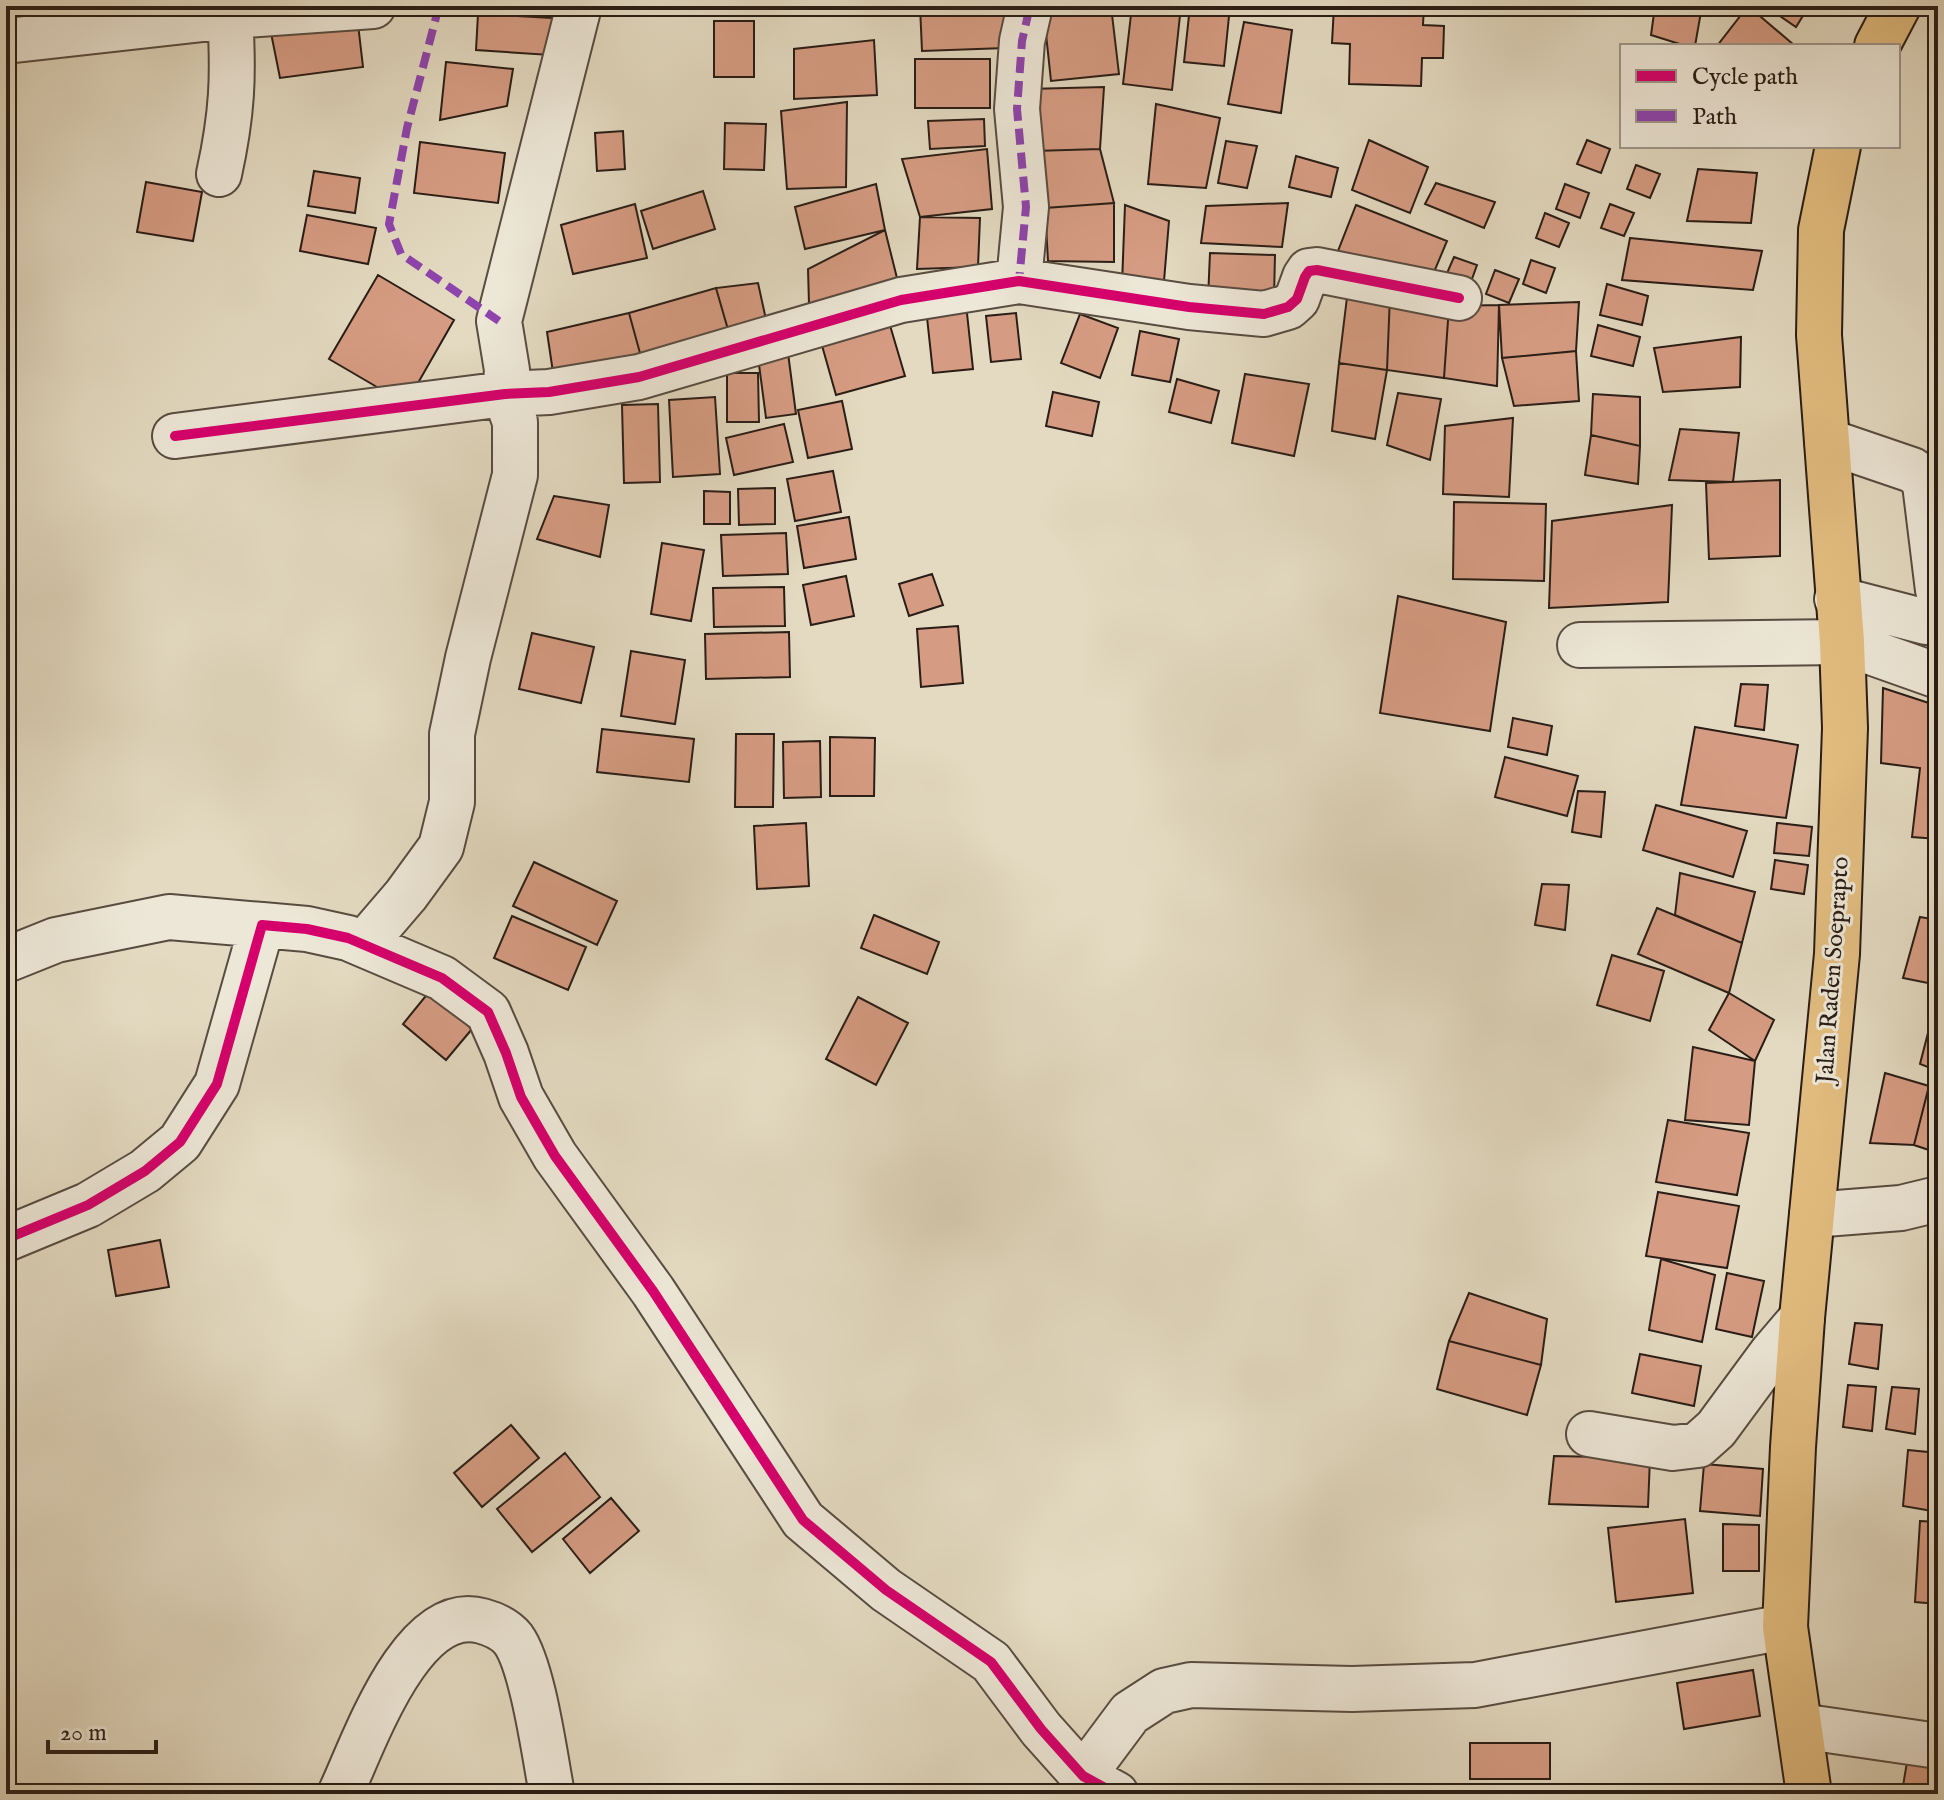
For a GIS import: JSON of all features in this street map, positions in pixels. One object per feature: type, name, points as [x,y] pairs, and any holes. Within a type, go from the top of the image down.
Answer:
[{"type":"highway","points":[[1878,44],[1898,6]]},
{"type":"highway","name":"Jalan Raden Soeprapto","points":[[1809,1794],[1785,1627],[1802,1318],[1837,954],[1845,728],[1819,335],[1821,230],[1838,148]]},
{"type":"street","points":[[6,41],[230,16],[373,6]]},
{"type":"street","points":[[364,944],[406,895],[441,847],[452,802],[452,734],[468,658],[515,475],[515,422],[505,394],[507,370],[499,321],[579,6]]},
{"type":"street","points":[[1019,281],[1026,207],[1017,109],[1022,41],[1030,6]]},
{"type":"street","points":[[219,174],[230,122],[234,76],[230,16]]},
{"type":"street","points":[[175,436],[505,394],[549,392],[639,377],[901,300],[1019,281],[1189,307],[1264,314],[1288,307],[1297,299],[1309,271],[1317,270],[1459,298]]},
{"type":"street","points":[[1827,441],[1912,470],[1920,476],[1925,484],[1938,590]]},
{"type":"street","points":[[1580,645],[1840,620],[1926,622],[1937,616],[1938,612]]},
{"type":"street","points":[[1840,620],[1938,676]]},
{"type":"street","points":[[6,960],[56,940],[169,917],[307,929],[348,938],[442,978],[488,1012],[521,1097],[555,1156],[594,1206],[687,1340],[803,1520],[886,1590],[991,1662],[1041,1729],[1100,1785],[1130,1713],[1164,1691],[1177,1688],[1191,1685],[1352,1689],[1475,1685],[1785,1627]]},
{"type":"street","points":[[6,1239],[88,1205],[145,1171],[180,1142],[217,1084],[262,925]]},
{"type":"street","points":[[1812,1215],[1901,1208],[1938,1199]]},
{"type":"street","points":[[1589,1434],[1673,1448],[1698,1445],[1716,1429],[1764,1362],[1802,1318]]},
{"type":"street","points":[[340,1794],[382,1702],[412,1651],[432,1631],[456,1621],[475,1619],[494,1624],[513,1639],[526,1669],[552,1794]]},
{"type":"street","points":[[1800,1726],[1938,1746]]},
{"type":"building","points":[[920,6],[1004,6],[1005,48],[922,51]]},
{"type":"building","points":[[1043,6],[1111,6],[1119,74],[1051,81]]},
{"type":"building","points":[[1132,6],[1181,6],[1172,90],[1123,84]]},
{"type":"building","points":[[1190,6],[1230,6],[1224,66],[1184,62]]},
{"type":"building","points":[[1334,6],[1424,6],[1423,25],[1444,26],[1443,58],[1422,58],[1421,86],[1349,84],[1350,44],[1332,43]]},
{"type":"building","points":[[1655,6],[1702,6],[1695,44],[1680,44],[1651,35]]},
{"type":"building","points":[[1748,6],[1793,44],[1719,44]]},
{"type":"building","points":[[1765,6],[1809,6],[1796,27]]},
{"type":"building","points":[[478,14],[553,18],[550,55],[476,50]]},
{"type":"building","points":[[714,21],[754,21],[754,77],[714,77]]},
{"type":"building","points":[[1244,22],[1292,30],[1281,113],[1228,104]]},
{"type":"building","points":[[358,24],[363,67],[280,78],[270,28]]},
{"type":"building","points":[[874,40],[877,95],[794,99],[794,49]]},
{"type":"building","points":[[915,59],[990,59],[990,108],[915,108]]},
{"type":"building","points":[[446,62],[513,69],[507,106],[440,120]]},
{"type":"building","points":[[1104,87],[1100,149],[1034,151],[1028,89]]},
{"type":"building","points":[[847,102],[846,187],[787,189],[781,111]]},
{"type":"building","points":[[1156,104],[1220,118],[1206,188],[1148,184]]},
{"type":"building","points":[[984,119],[985,146],[930,149],[928,121]]},
{"type":"building","points":[[725,123],[766,124],[764,170],[724,169]]},
{"type":"building","points":[[623,131],[625,169],[597,171],[595,133]]},
{"type":"building","points":[[1369,140],[1428,167],[1410,213],[1352,190]]},
{"type":"building","points":[[1587,140],[1610,149],[1601,173],[1577,164]]},
{"type":"building","points":[[1226,141],[1257,146],[1247,188],[1218,183]]},
{"type":"building","points":[[420,142],[505,153],[498,203],[414,193]]},
{"type":"building","points":[[987,149],[992,209],[920,217],[902,159]]},
{"type":"building","points":[[1100,149],[1114,203],[1045,208],[1034,151]]},
{"type":"building","points":[[1296,156],[1338,168],[1331,197],[1289,187]]},
{"type":"building","points":[[1636,165],[1660,174],[1650,198],[1627,189]]},
{"type":"building","points":[[1698,169],[1757,173],[1751,223],[1687,221]]},
{"type":"building","points":[[314,171],[360,178],[355,213],[308,206]]},
{"type":"building","points":[[146,182],[202,192],[193,241],[137,232]]},
{"type":"building","points":[[1436,183],[1495,202],[1484,228],[1425,204]]},
{"type":"building","points":[[876,184],[885,230],[805,249],[795,207]]},
{"type":"building","points":[[1565,184],[1589,193],[1580,218],[1556,209]]},
{"type":"building","points":[[703,191],[715,229],[653,249],[641,211]]},
{"type":"building","points":[[1114,203],[1114,262],[1048,261],[1045,208]]},
{"type":"building","points":[[1288,203],[1282,247],[1201,243],[1206,206]]},
{"type":"building","points":[[635,204],[647,258],[573,274],[561,225]]},
{"type":"building","points":[[1610,204],[1634,213],[1624,236],[1601,228]]},
{"type":"building","points":[[1125,205],[1169,221],[1163,293],[1122,284]]},
{"type":"building","points":[[1356,205],[1447,241],[1429,284],[1338,251]]},
{"type":"building","points":[[1545,213],[1569,223],[1559,247],[1536,238]]},
{"type":"building","points":[[307,215],[376,228],[368,264],[300,251]]},
{"type":"building","points":[[920,217],[980,218],[978,267],[917,269]]},
{"type":"building","points":[[885,230],[897,278],[809,304],[808,269]]},
{"type":"building","points":[[1630,238],[1762,251],[1753,290],[1622,280]]},
{"type":"building","points":[[1210,253],[1275,255],[1274,297],[1208,299]]},
{"type":"building","points":[[1454,257],[1477,265],[1468,290],[1444,280]]},
{"type":"building","points":[[1531,260],[1555,268],[1546,293],[1523,284]]},
{"type":"building","points":[[1495,270],[1519,279],[1509,303],[1486,294]]},
{"type":"building","points":[[378,275],[454,320],[406,404],[329,359]]},
{"type":"building","points":[[1349,281],[1390,295],[1387,370],[1339,363]]},
{"type":"building","points":[[758,283],[767,324],[729,333],[716,288]]},
{"type":"building","points":[[1607,284],[1648,296],[1642,325],[1600,315]]},
{"type":"building","points":[[716,288],[729,333],[643,364],[629,313]]},
{"type":"building","points":[[1390,295],[1449,306],[1444,378],[1387,370]]},
{"type":"building","points":[[1579,302],[1576,351],[1502,358],[1499,305]]},
{"type":"building","points":[[966,304],[973,369],[933,373],[926,308]]},
{"type":"building","points":[[1499,305],[1497,386],[1444,378],[1449,306]]},
{"type":"building","points":[[629,313],[643,364],[554,379],[547,332]]},
{"type":"building","points":[[1016,313],[1021,359],[991,362],[986,316]]},
{"type":"building","points":[[1080,314],[1118,328],[1100,378],[1061,363]]},
{"type":"building","points":[[889,322],[905,376],[836,395],[821,342]]},
{"type":"building","points":[[1598,325],[1640,337],[1633,366],[1591,356]]},
{"type":"building","points":[[1140,331],[1179,339],[1170,382],[1132,375]]},
{"type":"building","points":[[1741,337],[1740,387],[1663,392],[1654,348]]},
{"type":"building","points":[[1576,351],[1579,401],[1514,406],[1502,358]]},
{"type":"building","points":[[1938,352],[1938,381],[1929,379]]},
{"type":"building","points":[[788,353],[796,414],[766,418],[758,357]]},
{"type":"building","points":[[1339,363],[1387,370],[1375,439],[1332,431]]},
{"type":"building","points":[[727,373],[758,373],[759,422],[727,422]]},
{"type":"building","points":[[1245,374],[1309,384],[1294,456],[1232,443]]},
{"type":"building","points":[[1177,379],[1219,391],[1211,423],[1169,412]]},
{"type":"building","points":[[1053,392],[1099,402],[1092,436],[1046,426]]},
{"type":"building","points":[[1398,393],[1441,399],[1430,460],[1387,445]]},
{"type":"building","points":[[1593,394],[1640,397],[1640,446],[1591,435]]},
{"type":"building","points":[[715,397],[720,474],[673,477],[669,400]]},
{"type":"building","points":[[842,401],[852,449],[808,458],[798,410]]},
{"type":"building","points":[[658,404],[660,482],[624,483],[622,405]]},
{"type":"building","points":[[1513,418],[1509,497],[1443,494],[1445,426]]},
{"type":"building","points":[[784,424],[793,462],[734,475],[726,438]]},
{"type":"building","points":[[1680,429],[1739,433],[1733,482],[1669,480]]},
{"type":"building","points":[[1591,435],[1640,446],[1638,484],[1585,475]]},
{"type":"building","points":[[833,471],[841,512],[795,521],[787,479]]},
{"type":"building","points":[[1780,480],[1780,556],[1709,559],[1706,483]]},
{"type":"building","points":[[775,488],[775,524],[739,525],[738,489]]},
{"type":"building","points":[[704,491],[730,492],[730,524],[704,524]]},
{"type":"building","points":[[554,496],[609,505],[600,557],[537,539]]},
{"type":"building","points":[[1454,502],[1546,504],[1544,581],[1453,579]]},
{"type":"building","points":[[1672,505],[1668,602],[1549,608],[1552,521]]},
{"type":"building","points":[[849,517],[856,559],[804,568],[797,526]]},
{"type":"building","points":[[786,533],[788,574],[723,576],[721,535]]},
{"type":"building","points":[[662,543],[704,550],[691,621],[651,614]]},
{"type":"building","points":[[932,574],[943,605],[909,616],[899,584]]},
{"type":"building","points":[[846,576],[854,616],[811,625],[803,585]]},
{"type":"building","points":[[784,587],[785,626],[714,627],[713,588]]},
{"type":"building","points":[[1398,596],[1506,622],[1490,731],[1380,713]]},
{"type":"building","points":[[958,626],[963,683],[921,687],[917,629]]},
{"type":"building","points":[[789,632],[790,677],[706,679],[705,634]]},
{"type":"building","points":[[532,633],[594,647],[581,703],[519,689]]},
{"type":"building","points":[[631,651],[685,660],[675,724],[621,716]]},
{"type":"building","points":[[1741,684],[1768,685],[1764,730],[1735,726]]},
{"type":"building","points":[[1883,688],[1938,706],[1938,839],[1912,837],[1920,768],[1881,763]]},
{"type":"building","points":[[1513,718],[1552,726],[1547,755],[1508,747]]},
{"type":"building","points":[[1695,727],[1798,745],[1786,818],[1681,805]]},
{"type":"building","points":[[602,729],[694,739],[689,782],[597,772]]},
{"type":"building","points":[[736,734],[774,734],[773,807],[735,807]]},
{"type":"building","points":[[830,737],[875,738],[874,796],[830,796]]},
{"type":"building","points":[[820,741],[821,797],[784,798],[783,742]]},
{"type":"building","points":[[1505,757],[1578,776],[1567,816],[1495,797]]},
{"type":"building","points":[[1578,791],[1605,792],[1601,837],[1572,832]]},
{"type":"building","points":[[1656,805],[1747,831],[1733,877],[1643,850]]},
{"type":"building","points":[[806,823],[809,886],[757,889],[754,826]]},
{"type":"building","points":[[1777,823],[1812,827],[1809,856],[1774,853]]},
{"type":"building","points":[[1775,860],[1808,865],[1804,894],[1771,889]]},
{"type":"building","points":[[534,862],[617,901],[597,945],[513,906]]},
{"type":"building","points":[[1680,873],[1755,892],[1742,943],[1675,915]]},
{"type":"building","points":[[1542,884],[1569,885],[1565,930],[1535,925]]},
{"type":"building","points":[[1657,908],[1742,943],[1729,993],[1638,954]]},
{"type":"building","points":[[874,915],[939,942],[927,974],[861,948]]},
{"type":"building","points":[[512,916],[586,947],[568,990],[494,958]]},
{"type":"building","points":[[1920,917],[1938,920],[1938,985],[1903,978]]},
{"type":"building","points":[[1612,955],[1664,971],[1650,1021],[1597,1005]]},
{"type":"building","points":[[429,992],[472,1029],[446,1060],[403,1024]]},
{"type":"building","points":[[1729,993],[1774,1020],[1755,1061],[1709,1030]]},
{"type":"building","points":[[858,997],[908,1023],[876,1085],[826,1059]]},
{"type":"building","points":[[1938,998],[1938,1071],[1920,1064]]},
{"type":"building","points":[[1693,1047],[1755,1061],[1749,1125],[1685,1120]]},
{"type":"building","points":[[1885,1073],[1929,1086],[1914,1145],[1870,1143]]},
{"type":"building","points":[[1929,1086],[1938,1088],[1938,1153],[1914,1145]]},
{"type":"building","points":[[1668,1120],[1749,1133],[1737,1195],[1656,1182]]},
{"type":"building","points":[[1658,1192],[1739,1206],[1727,1268],[1646,1256]]},
{"type":"building","points":[[1938,1227],[1938,1260],[1933,1259]]},
{"type":"building","points":[[160,1240],[169,1287],[116,1296],[108,1250]]},
{"type":"building","points":[[1661,1259],[1715,1275],[1702,1342],[1649,1330]]},
{"type":"building","points":[[1727,1273],[1764,1281],[1752,1337],[1716,1329]]},
{"type":"building","points":[[1469,1293],[1547,1319],[1541,1365],[1449,1341]]},
{"type":"building","points":[[1855,1323],[1882,1325],[1878,1369],[1849,1364]]},
{"type":"building","points":[[1449,1341],[1541,1365],[1527,1415],[1437,1389]]},
{"type":"building","points":[[1640,1354],[1701,1366],[1694,1406],[1632,1393]]},
{"type":"building","points":[[1848,1385],[1876,1387],[1872,1431],[1843,1427]]},
{"type":"building","points":[[1892,1387],[1919,1389],[1915,1434],[1886,1429]]},
{"type":"building","points":[[511,1425],[539,1458],[482,1507],[454,1473]]},
{"type":"building","points":[[1908,1450],[1938,1453],[1938,1512],[1903,1506]]},
{"type":"building","points":[[565,1453],[600,1497],[532,1552],[497,1509]]},
{"type":"building","points":[[1554,1456],[1650,1458],[1648,1507],[1549,1504]]},
{"type":"building","points":[[1704,1464],[1763,1469],[1760,1516],[1700,1511]]},
{"type":"building","points":[[611,1498],[639,1531],[590,1573],[563,1539]]},
{"type":"building","points":[[1685,1519],[1693,1593],[1616,1602],[1608,1528]]},
{"type":"building","points":[[1920,1521],[1938,1522],[1938,1604],[1915,1602]]},
{"type":"building","points":[[1723,1524],[1759,1525],[1759,1571],[1723,1571]]},
{"type":"building","points":[[1753,1670],[1760,1716],[1684,1729],[1677,1683]]},
{"type":"building","points":[[1938,1678],[1938,1732],[1928,1731]]},
{"type":"building","points":[[1470,1743],[1550,1743],[1550,1779],[1470,1779]]},
{"type":"building","points":[[1908,1756],[1938,1761],[1938,1794],[1902,1792]]},
{"type":"marked path","points":[[439,6],[407,128],[389,224],[401,254],[499,321]]},
{"type":"marked path","points":[[1012,282],[1019,281],[1026,207],[1017,109],[1022,41],[1030,6]]},
{"type":"cycle path","points":[[175,436],[505,394],[549,392],[639,377],[901,300],[1019,281],[1189,307],[1264,314],[1288,307],[1297,299],[1309,271],[1317,270],[1459,298]]},
{"type":"cycle path","points":[[6,1239],[88,1205],[145,1171],[180,1142],[217,1084],[262,925],[307,929],[348,938],[442,978],[488,1012],[521,1097],[555,1156],[653,1291],[803,1520],[886,1590],[991,1662],[1041,1729],[1083,1776],[1116,1794]]}]
